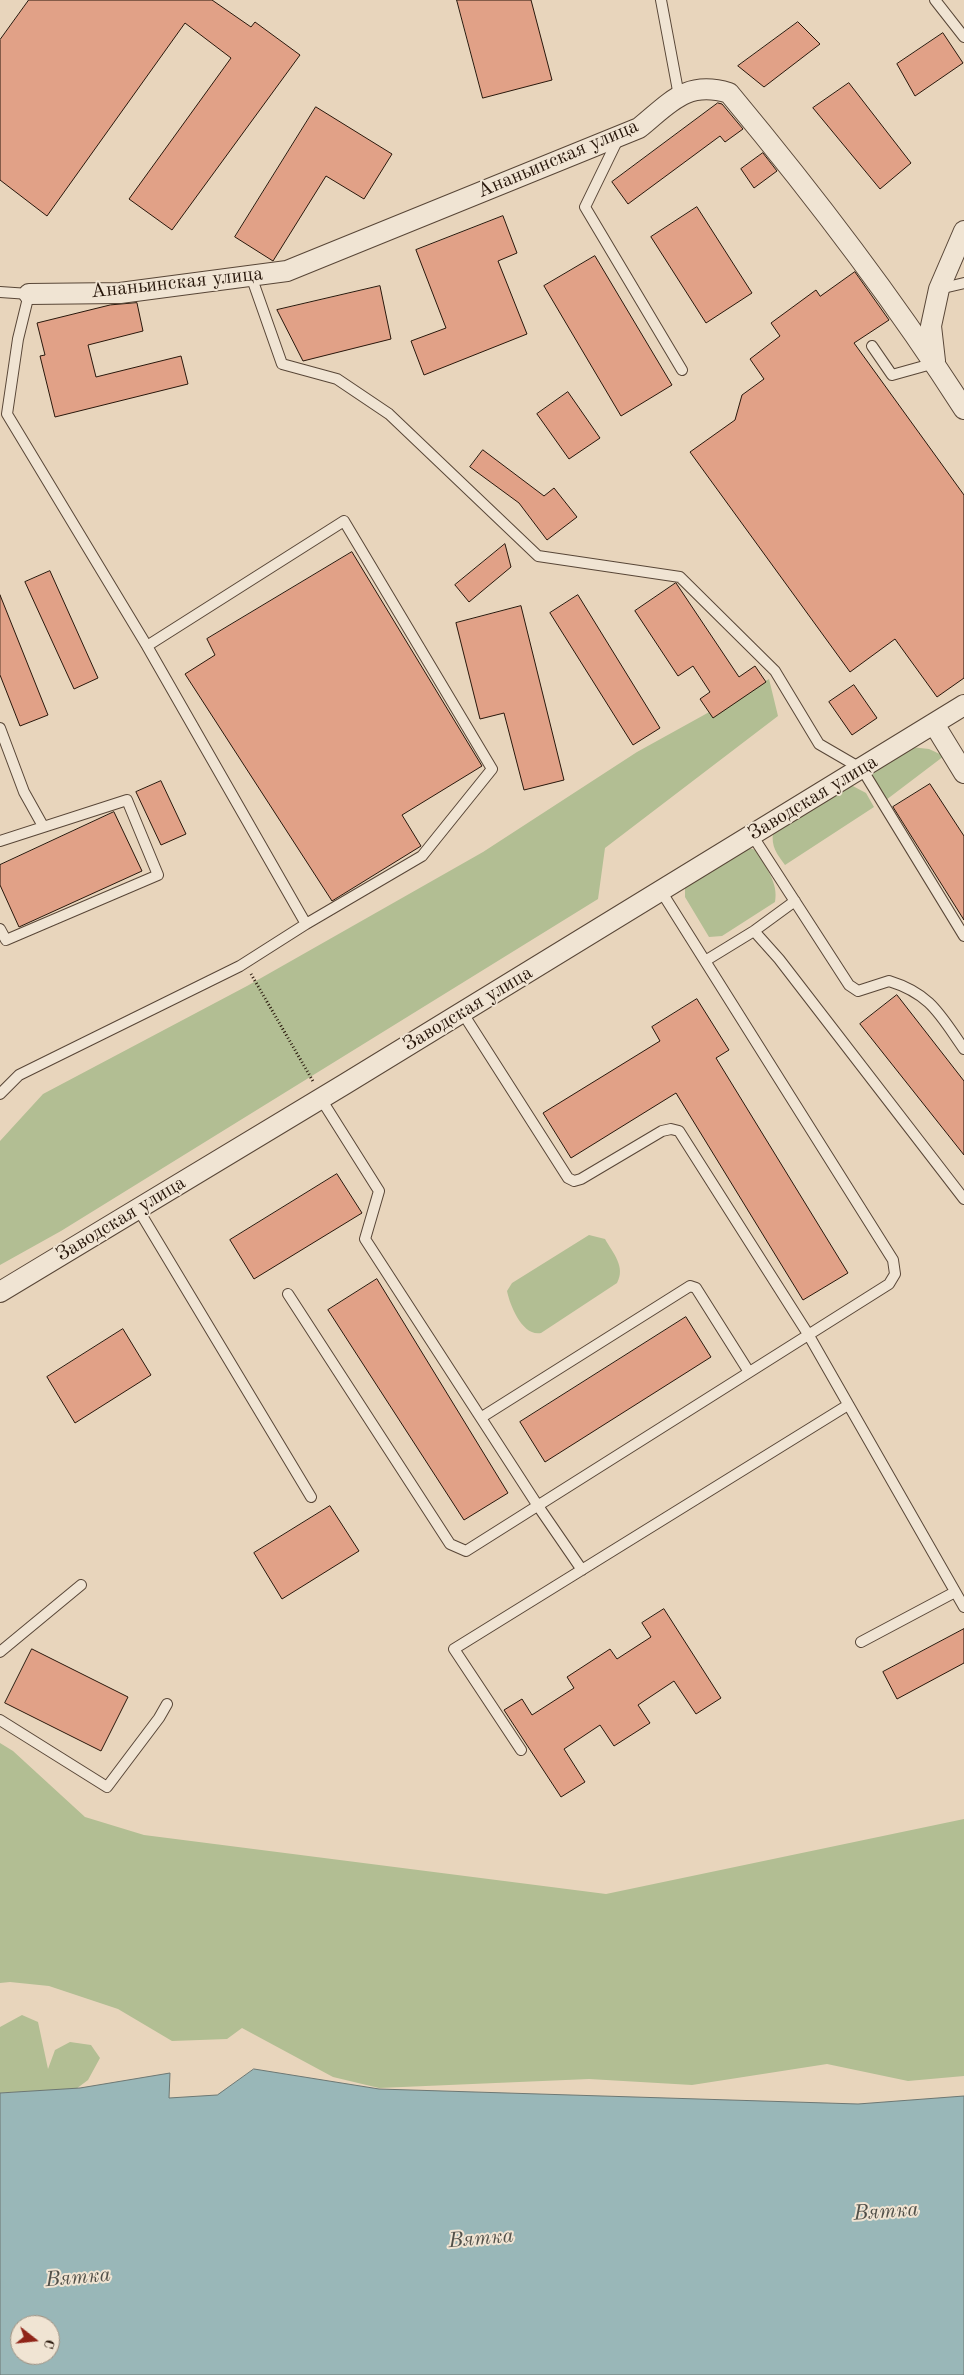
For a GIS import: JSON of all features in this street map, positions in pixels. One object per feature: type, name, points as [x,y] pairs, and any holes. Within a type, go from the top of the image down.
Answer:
[{"type":"street","name":"Ананьинская улица","points":[[29,294],[120,293],[287,271],[639,128],[679,96],[694,89],[714,88],[729,93],[804,184],[935,363],[964,409]]},
{"type":"street","points":[[935,363],[931,326],[939,289],[964,231]]},
{"type":"street","points":[[964,705],[934,724],[964,773]]},
{"type":"street","name":"Заводская улица","points":[[0,1292],[138,1209],[318,1092],[462,1012],[934,724]]},
{"type":"lane","points":[[662,0],[679,96]]},
{"type":"lane","points":[[935,0],[964,37]]},
{"type":"lane","points":[[619,136],[585,207],[682,370]]},
{"type":"lane","points":[[251,276],[282,364],[337,380],[389,414],[538,556],[680,577],[774,671],[819,744],[862,769],[964,936]]},
{"type":"lane","points":[[939,289],[964,283]]},
{"type":"lane","points":[[0,292],[29,294],[18,339],[8,414],[147,646],[306,924]]},
{"type":"lane","points":[[872,346],[892,375],[935,363]]},
{"type":"lane","points":[[0,1094],[19,1075],[245,964],[306,924],[422,856],[492,769],[344,520],[147,646]]},
{"type":"lane","points":[[0,728],[24,792],[43,826]]},
{"type":"lane","points":[[0,841],[127,800],[158,875],[6,940],[0,928]]},
{"type":"lane","points":[[752,836],[849,985],[858,991],[889,981],[921,994],[936,1009],[964,1049]]},
{"type":"lane","points":[[288,1294],[450,1544],[466,1551],[889,1284],[895,1274],[893,1260],[661,891]]},
{"type":"lane","points":[[704,961],[754,931],[795,901]]},
{"type":"lane","points":[[754,931],[779,959],[964,1199]]},
{"type":"lane","points":[[462,1012],[568,1178],[574,1181],[581,1179],[662,1131],[670,1129],[679,1131],[808,1334],[964,1607]]},
{"type":"lane","points":[[318,1092],[379,1191],[365,1239],[538,1506],[582,1570]]},
{"type":"lane","points":[[138,1209],[311,1497]]},
{"type":"lane","points":[[482,1417],[690,1286],[696,1288],[749,1372]]},
{"type":"lane","points":[[521,1750],[454,1650],[848,1405]]},
{"type":"lane","points":[[0,1652],[81,1585]]},
{"type":"lane","points":[[861,1642],[955,1592]]},
{"type":"lane","points":[[0,1720],[107,1787],[159,1718],[167,1704]]},
{"type":"path","points":[[245,964],[318,1092]]},
{"type":"green space","points":[[769,679],[778,716],[605,848],[598,899],[61,1231],[0,1265],[0,1141],[43,1094],[247,986],[483,852],[637,752]]},
{"type":"green space","points":[[911,747],[929,749],[944,756],[886,800],[869,772]]},
{"type":"green space","points":[[849,784],[866,793],[874,807],[785,865],[774,846],[773,832]]},
{"type":"green space","points":[[745,847],[756,850],[767,868],[775,888],[775,902],[722,936],[709,937],[685,897],[685,886]]},
{"type":"green space","points":[[589,1235],[605,1239],[615,1255],[620,1271],[617,1283],[541,1333],[534,1333],[518,1319],[507,1291],[512,1283]]},
{"type":"green space","points":[[0,1743],[13,1751],[85,1817],[144,1835],[606,1894],[964,1819],[964,2076],[908,2081],[827,2064],[692,2085],[589,2079],[379,2088],[333,2077],[242,2028],[227,2039],[172,2041],[118,2009],[49,1986],[10,1982],[0,1983]]},
{"type":"green space","points":[[22,2015],[38,2022],[48,2069],[55,2050],[70,2042],[91,2045],[100,2058],[88,2080],[76,2089],[0,2093],[0,2027]]},
{"type":"water","name":"Вятка","points":[[254,2069],[379,2089],[858,2104],[964,2096],[964,2375],[0,2375],[0,2093],[80,2088],[170,2073],[169,2098],[217,2095]]},
{"type":"building","points":[[29,0],[212,0],[251,27],[255,22],[300,55],[172,230],[129,199],[231,58],[185,23],[47,216],[0,180],[0,40]]},
{"type":"building","points":[[457,0],[531,0],[552,80],[483,98]]},
{"type":"building","points":[[798,22],[820,44],[764,87],[738,66]]},
{"type":"building","points":[[943,33],[963,63],[915,96],[897,64]]},
{"type":"building","points":[[849,83],[911,163],[880,189],[813,108]]},
{"type":"building","points":[[718,103],[722,104],[743,129],[725,142],[720,136],[628,204],[612,182]]},
{"type":"building","points":[[316,107],[392,154],[364,199],[326,176],[273,261],[235,237]]},
{"type":"building","points":[[763,153],[777,171],[754,188],[741,169]]},
{"type":"building","points":[[697,207],[752,293],[706,323],[651,237]]},
{"type":"building","points":[[503,216],[517,253],[498,261],[527,334],[424,375],[411,341],[446,328],[416,250]]},
{"type":"building","points":[[595,256],[672,385],[621,416],[544,286]]},
{"type":"building","points":[[855,272],[889,320],[854,343],[964,495],[964,678],[937,697],[895,639],[850,672],[690,452],[735,420],[742,395],[764,379],[750,359],[780,336],[771,323],[816,290],[820,296]]},
{"type":"building","points":[[380,286],[391,339],[303,361],[277,310]]},
{"type":"building","points":[[137,303],[143,331],[88,345],[96,377],[181,356],[188,384],[55,417],[40,356],[45,355],[37,323],[110,305]]},
{"type":"building","points":[[568,392],[600,438],[569,459],[537,414]]},
{"type":"building","points":[[483,450],[544,496],[554,488],[577,517],[547,540],[519,503],[470,467]]},
{"type":"building","points":[[505,544],[511,567],[469,602],[455,585]]},
{"type":"building","points":[[352,552],[482,766],[402,815],[421,846],[332,901],[185,674],[215,655],[207,639]]},
{"type":"building","points":[[50,571],[98,678],[74,689],[25,582]]},
{"type":"building","points":[[676,583],[739,677],[755,666],[766,682],[713,718],[700,699],[710,692],[693,666],[678,676],[635,611]]},
{"type":"building","points":[[0,595],[48,715],[20,726],[0,675]]},
{"type":"building","points":[[578,595],[660,728],[633,745],[550,613]]},
{"type":"building","points":[[521,606],[564,780],[524,790],[504,713],[480,719],[456,623]]},
{"type":"building","points":[[854,685],[877,718],[852,735],[829,702]]},
{"type":"building","points":[[161,781],[186,834],[161,845],[136,792]]},
{"type":"building","points":[[930,784],[964,836],[964,920],[893,807]]},
{"type":"building","points":[[114,812],[142,871],[19,927],[0,885],[0,865]]},
{"type":"building","points":[[897,995],[964,1081],[964,1155],[860,1024]]},
{"type":"building","points":[[697,999],[729,1050],[716,1058],[848,1273],[803,1300],[676,1093],[571,1158],[543,1113],[660,1041],[652,1027]]},
{"type":"building","points":[[337,1174],[362,1213],[254,1279],[230,1240]]},
{"type":"building","points":[[377,1279],[508,1493],[464,1520],[328,1310]]},
{"type":"building","points":[[686,1317],[711,1357],[545,1462],[520,1422]]},
{"type":"building","points":[[123,1329],[151,1375],[75,1423],[47,1377]]},
{"type":"building","points":[[330,1506],[359,1551],[282,1599],[254,1553]]},
{"type":"building","points":[[664,1609],[721,1698],[696,1714],[674,1681],[638,1705],[650,1723],[614,1746],[600,1725],[564,1749],[585,1782],[561,1797],[504,1710],[522,1699],[532,1715],[574,1688],[567,1677],[610,1649],[617,1659],[651,1637],[642,1623]]},
{"type":"building","points":[[964,1629],[964,1663],[897,1699],[883,1672]]},
{"type":"building","points":[[32,1649],[128,1697],[101,1751],[5,1703]]}]
